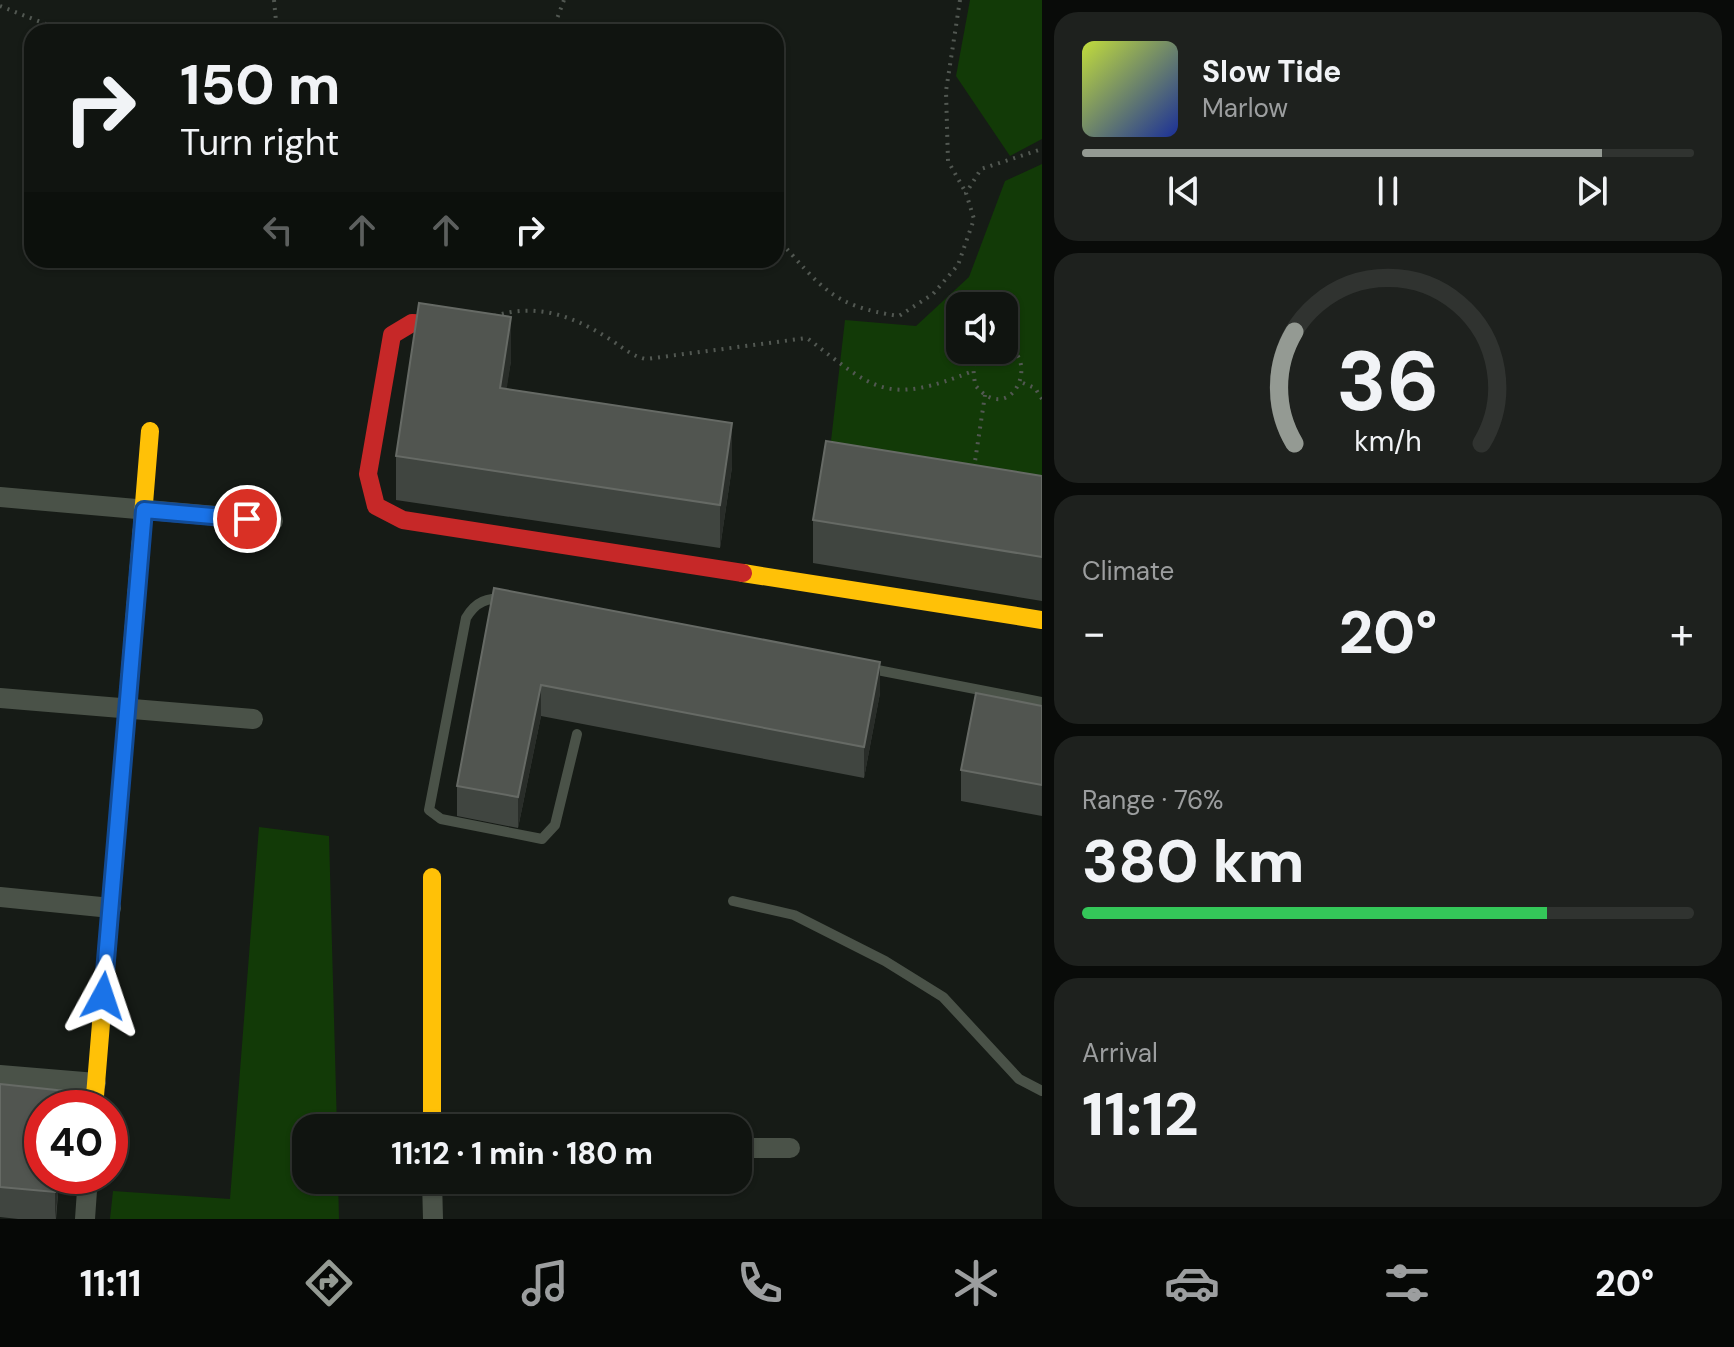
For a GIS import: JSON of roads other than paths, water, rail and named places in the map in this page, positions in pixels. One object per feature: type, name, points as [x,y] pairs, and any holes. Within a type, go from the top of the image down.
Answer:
[{"type":"street","points":[[469,327],[417,322],[401,325],[392,335],[368,474],[376,506],[388,514],[403,520],[1042,620]]},
{"type":"street","points":[[95,1090],[150,431]]},
{"type":"street","points":[[0,497],[273,521]]},
{"type":"street","points":[[0,698],[253,719]]},
{"type":"street","points":[[432,877],[432,1114]]},
{"type":"street","points":[[0,897],[111,908]]},
{"type":"street","points":[[0,1075],[96,1083]]},
{"type":"street","points":[[752,1148],[790,1148]]},
{"type":"street","points":[[85,1219],[87,1194]]},
{"type":"street","points":[[432,1194],[433,1219]]},
{"type":"lane","points":[[524,602],[490,598],[474,605],[466,618],[429,810],[441,819],[542,839],[555,825],[577,734]]},
{"type":"lane","points":[[854,666],[1042,702]]},
{"type":"lane","points":[[733,901],[794,915],[885,961],[943,997],[1019,1079],[1042,1091]]}]
